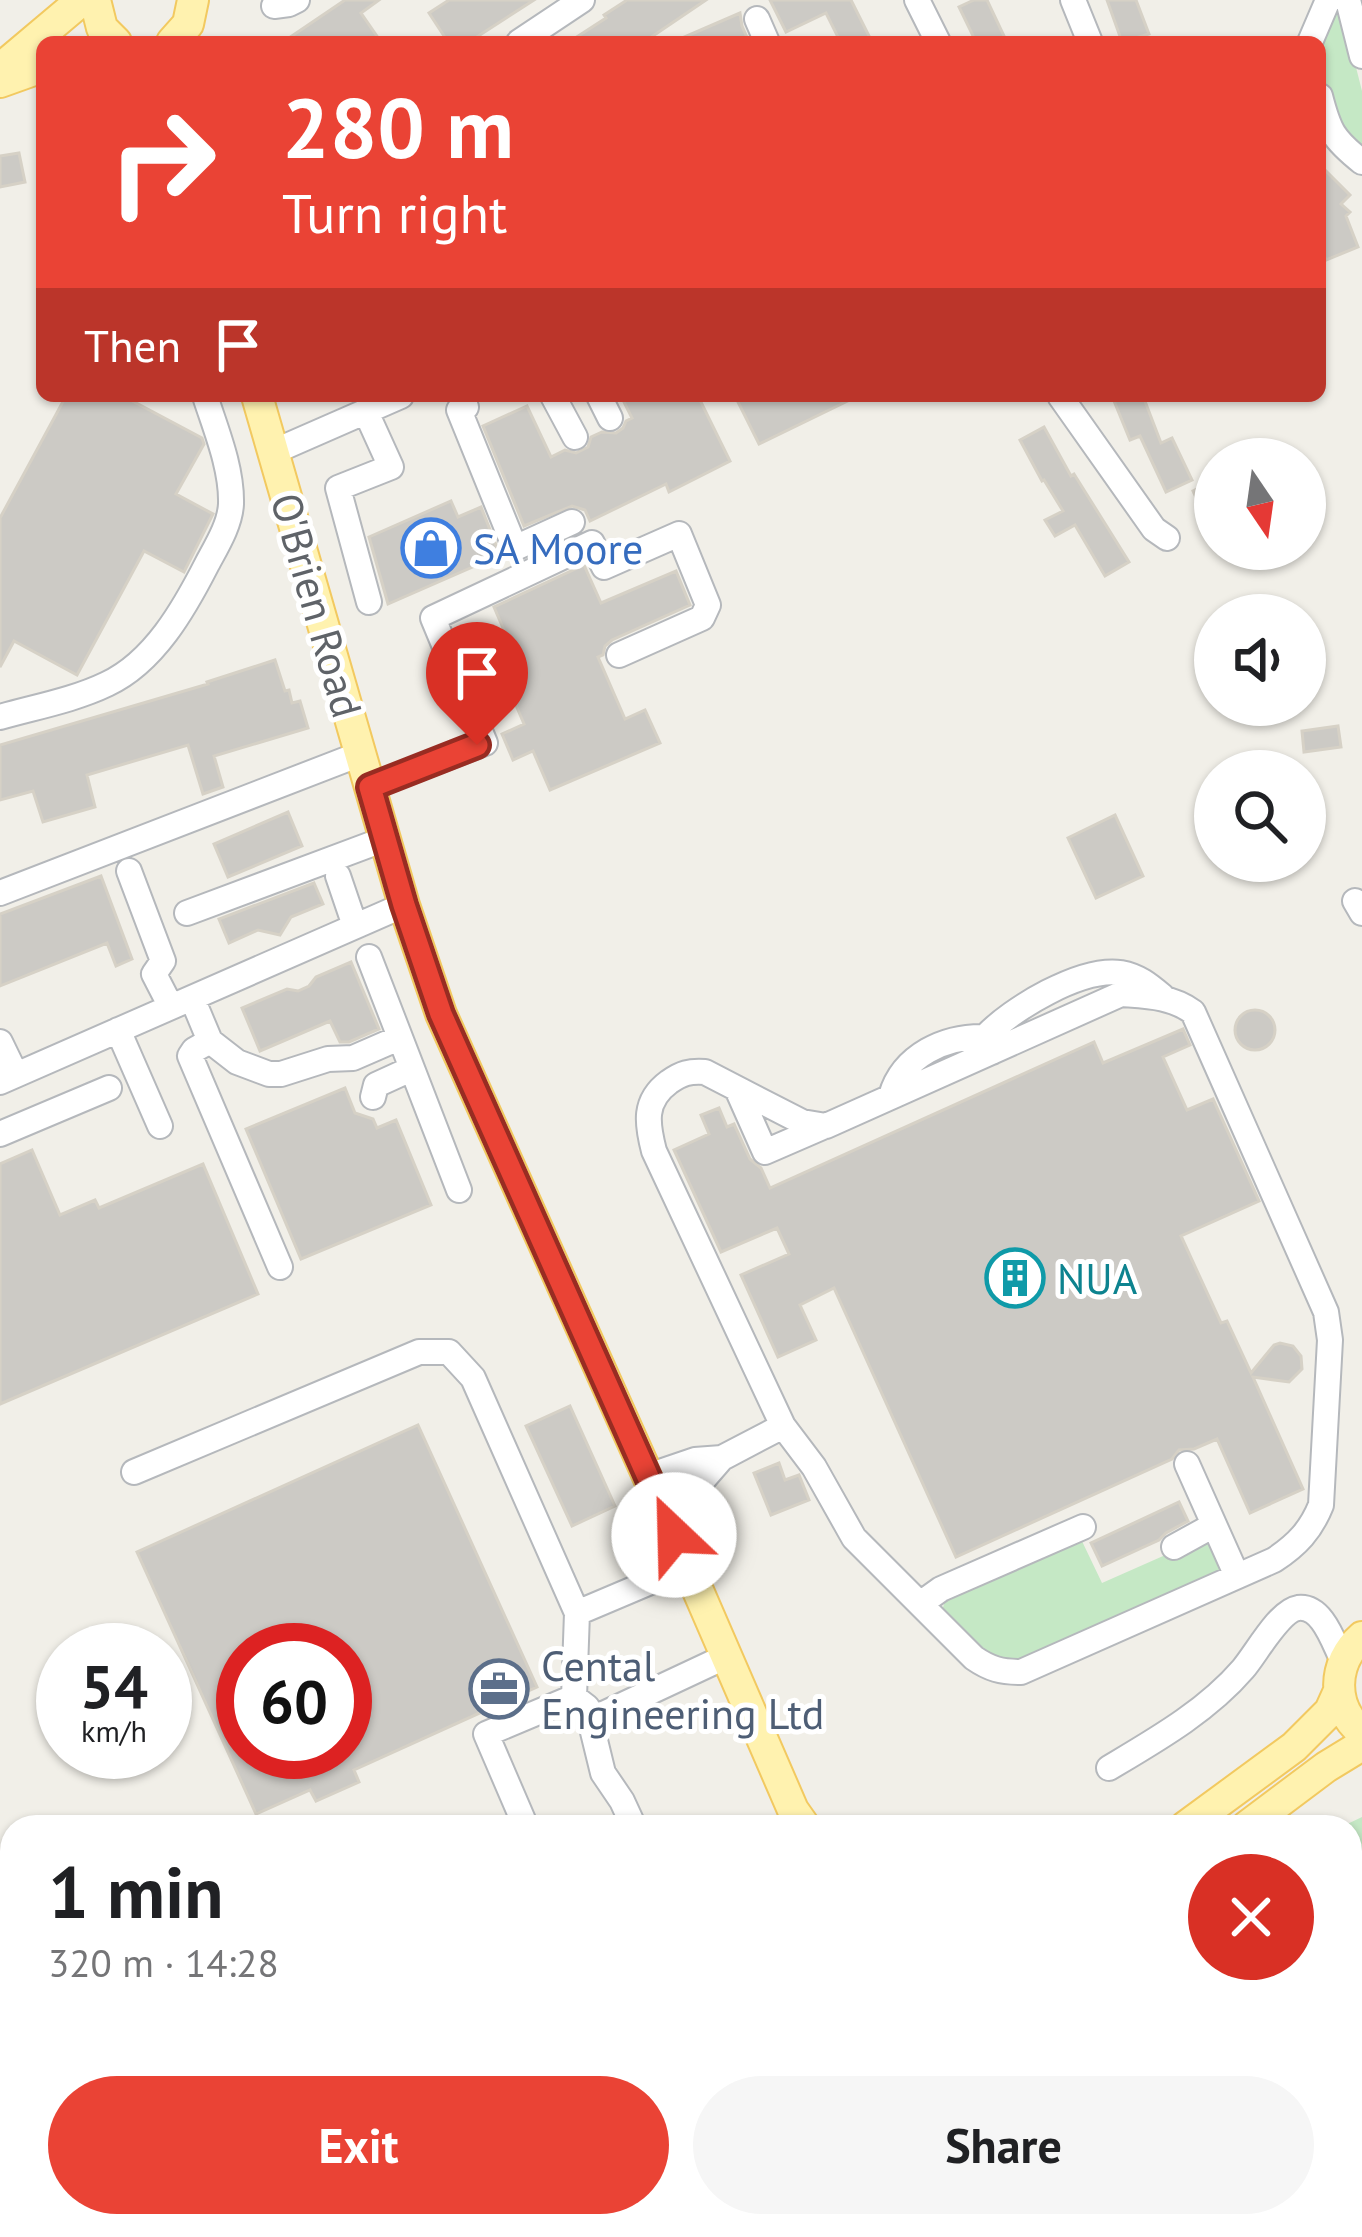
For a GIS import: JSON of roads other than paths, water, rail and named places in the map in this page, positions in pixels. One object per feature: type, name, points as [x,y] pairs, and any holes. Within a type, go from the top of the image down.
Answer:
[{"type":"main road","points":[[39,36],[82,0]]},
{"type":"main road","points":[[95,0],[98,18],[111,36]]},
{"type":"main road","points":[[179,36],[196,4]]},
{"type":"main road","points":[[0,69],[36,39]]},
{"type":"main road","points":[[0,82],[36,69]]},
{"type":"main road","name":"O'Brien Road","points":[[258,402],[404,905],[441,1014],[794,1815]]},
{"type":"main road","points":[[1351,1655],[1344,1710],[1362,1732]]},
{"type":"main road","points":[[1201,1815],[1294,1747],[1330,1711],[1351,1655]]},
{"type":"main road","points":[[1262,1815],[1362,1744]]},
{"type":"street","points":[[528,36],[582,0]]},
{"type":"street","points":[[916,0],[935,36]]},
{"type":"street","points":[[1073,0],[1088,36]]},
{"type":"street","points":[[1313,36],[1328,0]]},
{"type":"street","points":[[1348,0],[1362,56]]},
{"type":"street","points":[[1326,120],[1336,141],[1362,162]]},
{"type":"street","points":[[0,717],[110,683],[161,638],[196,586],[231,508],[226,466],[207,402]]},
{"type":"street","points":[[273,452],[388,402]]},
{"type":"street","points":[[464,402],[466,407],[458,410],[515,548],[572,522]]},
{"type":"street","points":[[556,402],[575,437]]},
{"type":"street","points":[[1064,402],[1154,529],[1167,538]]},
{"type":"street","points":[[366,412],[392,467],[338,488],[369,602]]},
{"type":"street","points":[[370,787],[484,743],[433,618],[592,543],[604,567],[679,534],[708,605],[702,618],[619,655]]},
{"type":"street","points":[[0,893],[360,754]]},
{"type":"street","points":[[187,913],[385,839]]},
{"type":"street","points":[[129,872],[163,961],[154,974],[210,1041],[237,1062],[280,1074],[328,1059],[353,1058],[399,1038]]},
{"type":"street","points":[[338,876],[355,926]]},
{"type":"street","points":[[0,1042],[8,1079],[404,905]]},
{"type":"street","points":[[369,957],[459,1190]]},
{"type":"street","points":[[737,1089],[765,1152],[827,1125],[891,1096],[988,1045],[1121,994],[1180,1002],[1193,1012],[1326,1312],[1330,1340],[1322,1504],[1297,1544],[1274,1560],[1021,1672],[988,1668],[974,1658],[854,1538],[814,1467],[783,1426],[654,1151],[648,1126],[650,1105],[658,1090],[687,1071],[705,1072],[802,1122],[827,1125]]},
{"type":"street","points":[[118,1030],[160,1126]]},
{"type":"street","points":[[210,1041],[190,1056],[280,1268]]},
{"type":"street","points":[[373,1097],[376,1085],[411,1069]]},
{"type":"street","points":[[0,1134],[109,1088]]},
{"type":"street","points":[[134,1472],[419,1352],[449,1352],[473,1378],[577,1613],[574,1697]]},
{"type":"street","points":[[654,1490],[702,1480],[722,1458],[783,1426]]},
{"type":"street","points":[[1187,1464],[1238,1576]]},
{"type":"street","points":[[1174,1547],[1214,1525]]},
{"type":"street","points":[[920,1604],[941,1589],[1083,1527]]},
{"type":"street","points":[[577,1613],[688,1566]]},
{"type":"street","points":[[1109,1768],[1190,1717],[1237,1675],[1287,1613],[1311,1610],[1351,1655]]},
{"type":"street","points":[[628,1815],[603,1773],[592,1728],[598,1716],[727,1656]]},
{"type":"street","points":[[574,1697],[598,1716]]},
{"type":"street","points":[[521,1815],[486,1734],[574,1697]]},
{"type":"place","name":"SA Moore","points":[[431,548]]},
{"type":"place","name":"NUA","points":[[1015,1278]]},
{"type":"place","name":"Cental Engineering Ltd","points":[[499,1689]]}]
